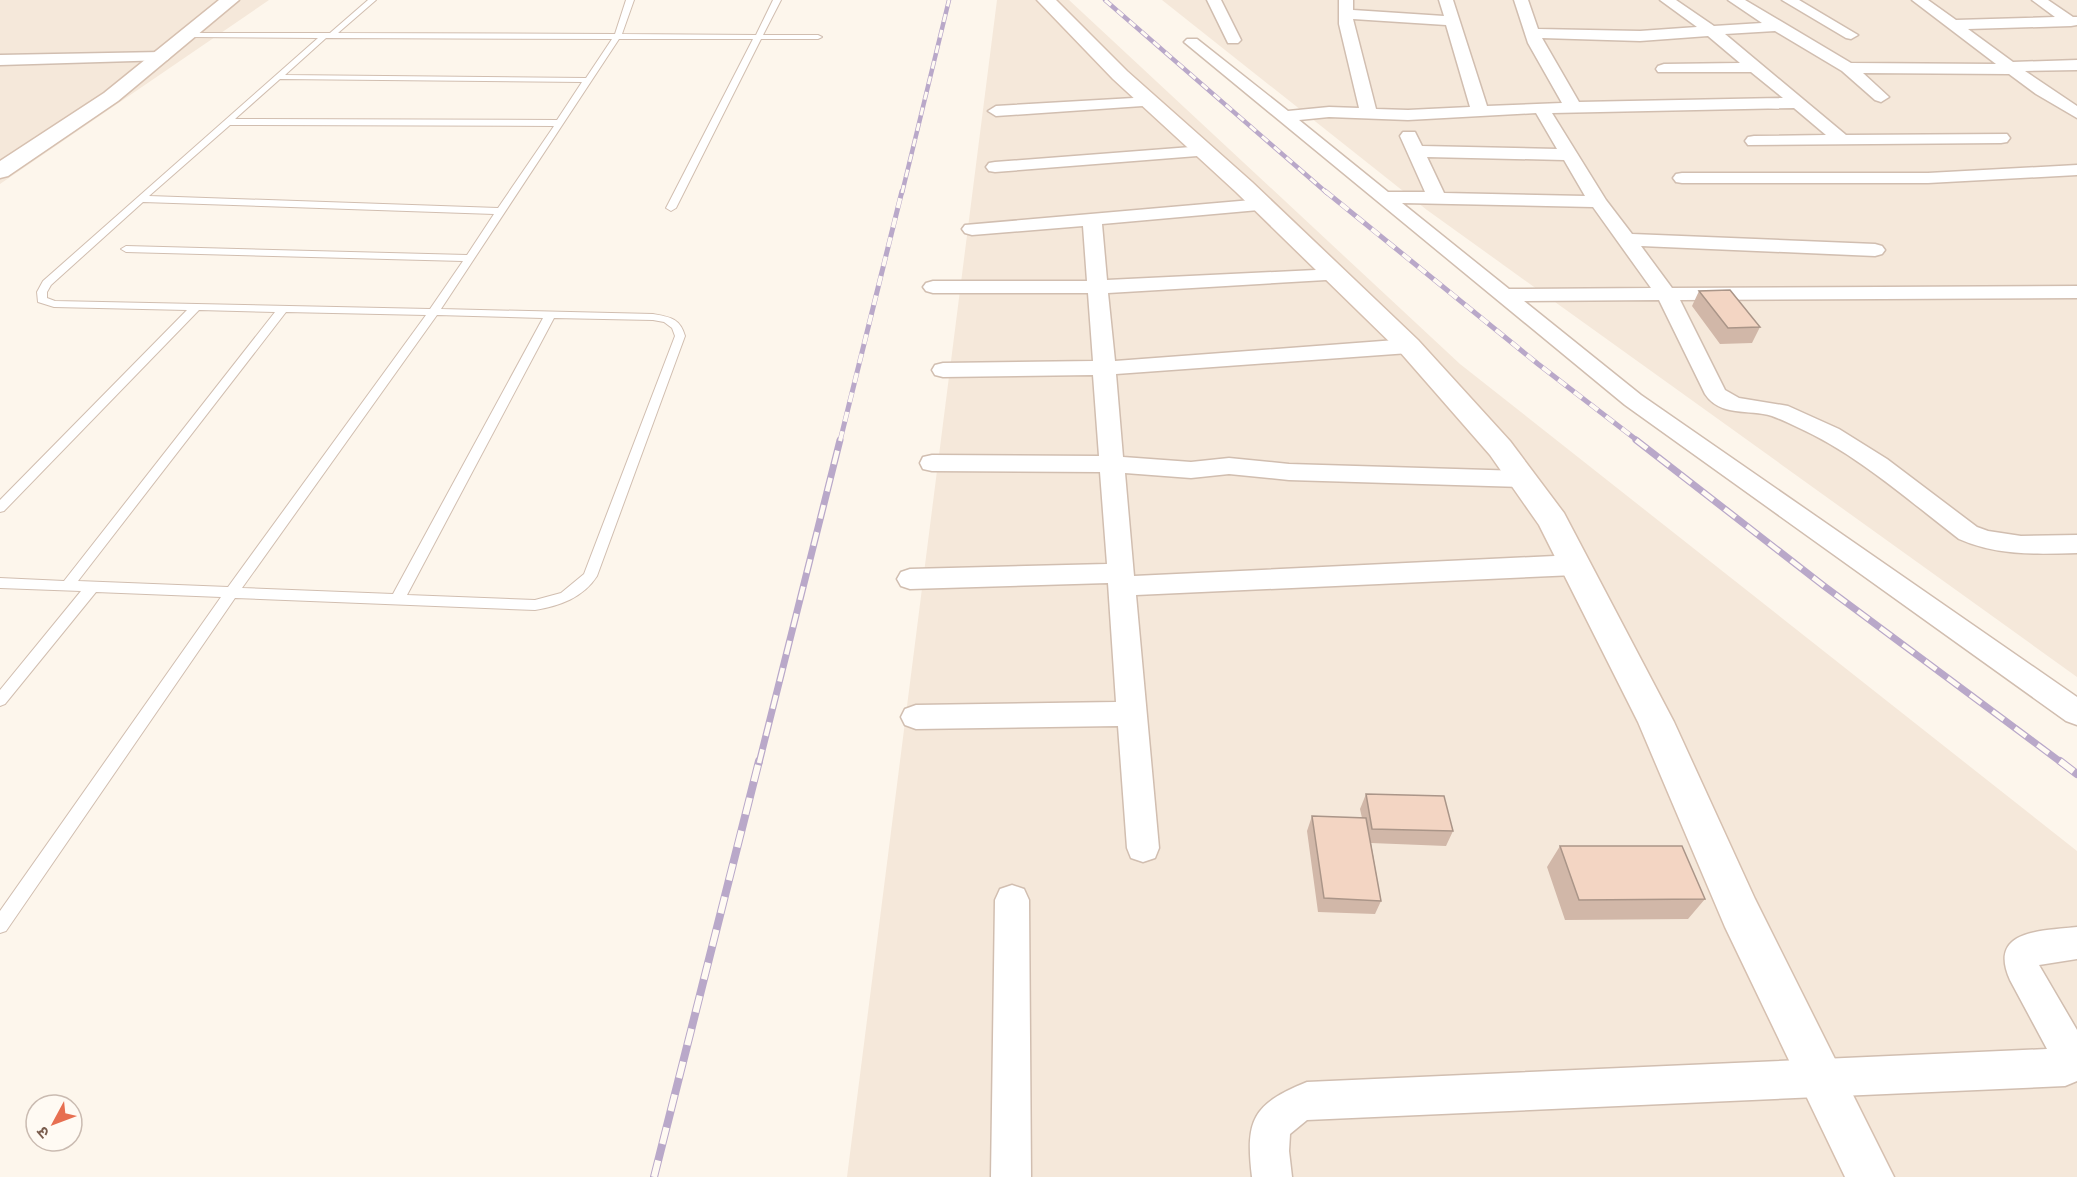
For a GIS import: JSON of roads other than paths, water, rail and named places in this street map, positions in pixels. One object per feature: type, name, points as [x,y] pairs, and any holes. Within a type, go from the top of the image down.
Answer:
[{"type":"street","points":[[0,171],[111,98],[230,0]]},
{"type":"street","points":[[1046,0],[1084,40],[1263,205],[1409,346],[1500,448],[1552,521],[1656,722],[1740,913],[1870,1177]]},
{"type":"street","points":[[1214,0],[1233,39]]},
{"type":"street","points":[[1446,0],[1450,21],[1480,111]]},
{"type":"street","points":[[1521,0],[1543,57],[1573,107]]},
{"type":"street","points":[[1667,0],[1713,32],[1841,139]]},
{"type":"street","points":[[1735,0],[1848,68],[1881,97]]},
{"type":"street","points":[[1789,0],[1851,35]]},
{"type":"street","points":[[1919,0],[2011,68],[2077,112]]},
{"type":"street","points":[[2039,0],[2074,22]]},
{"type":"street","points":[[1368,114],[1346,24],[1346,7],[1450,21]]},
{"type":"street","points":[[1954,25],[2074,22]]},
{"type":"street","points":[[1532,33],[1640,36],[1778,26]]},
{"type":"street","points":[[1192,42],[1633,400],[2077,713]]},
{"type":"street","points":[[0,60],[162,57]]},
{"type":"street","points":[[1848,68],[2011,68],[2077,65]]},
{"type":"street","points":[[1664,69],[1755,67]]},
{"type":"street","points":[[996,111],[1151,102]]},
{"type":"street","points":[[1283,117],[1329,112],[1399,115],[1573,107],[1799,103]]},
{"type":"street","points":[[1541,108],[1598,202],[1666,294],[1721,400],[1742,407],[1778,410],[1832,435],[1981,540],[1998,543],[2077,544]]},
{"type":"street","points":[[1399,115],[1437,198]]},
{"type":"street","points":[[1754,141],[2001,138]]},
{"type":"street","points":[[995,167],[1204,151]]},
{"type":"street","points":[[1415,151],[1569,155]]},
{"type":"street","points":[[1682,178],[1928,178],[2077,170]]},
{"type":"street","points":[[1383,197],[1598,202]]},
{"type":"street","points":[[972,229],[1263,205]]},
{"type":"street","points":[[1092,219],[1114,464],[1143,848]]},
{"type":"street","points":[[1626,240],[1875,250]]},
{"type":"street","points":[[933,287],[1098,287],[1336,276]]},
{"type":"street","points":[[1504,296],[2077,291]]},
{"type":"street","points":[[943,370],[1106,368],[1409,346]]},
{"type":"street","points":[[932,463],[1114,464],[1191,470],[1229,466],[1289,472],[1522,479]]},
{"type":"street","points":[[910,579],[1123,580],[1575,565]]},
{"type":"street","points":[[916,717],[1133,714]]},
{"type":"street","points":[[1011,1177],[1012,900]]},
{"type":"street","points":[[1272,1177],[1268,1144],[1274,1121],[1289,1107],[1307,1101],[2065,1067],[2072,1063],[2071,1056],[2022,968],[2020,956],[2027,950],[2077,943]]},
{"type":"lane","points":[[0,583],[535,605],[555,602],[577,591],[590,576],[680,336],[677,326],[667,320],[653,317],[54,304],[42,300],[42,292],[47,284],[280,77],[372,0]]},
{"type":"lane","points":[[0,925],[232,592],[433,313],[618,35],[630,0]]},
{"type":"lane","points":[[671,208],[777,0]]},
{"type":"lane","points":[[188,35],[818,37]]},
{"type":"lane","points":[[280,77],[588,80]]},
{"type":"lane","points":[[230,122],[559,123]]},
{"type":"lane","points":[[142,198],[500,211]]},
{"type":"lane","points":[[126,249],[468,258]]},
{"type":"lane","points":[[0,508],[196,308]]},
{"type":"lane","points":[[67,586],[283,309]]},
{"type":"lane","points":[[396,600],[550,315]]},
{"type":"lane","points":[[0,700],[93,586]]},
{"type":"railway","points":[[902,193],[949,0]]},
{"type":"railway","points":[[1105,0],[1327,193]]},
{"type":"railway","points":[[840,441],[902,191]]},
{"type":"railway","points":[[1325,191],[1538,364],[1638,441]]},
{"type":"railway","points":[[759,763],[840,440]]},
{"type":"railway","points":[[1636,440],[1824,586],[2062,763]]},
{"type":"railway","points":[[654,1177],[759,761]]},
{"type":"railway","points":[[2060,761],[2077,774]]}]
